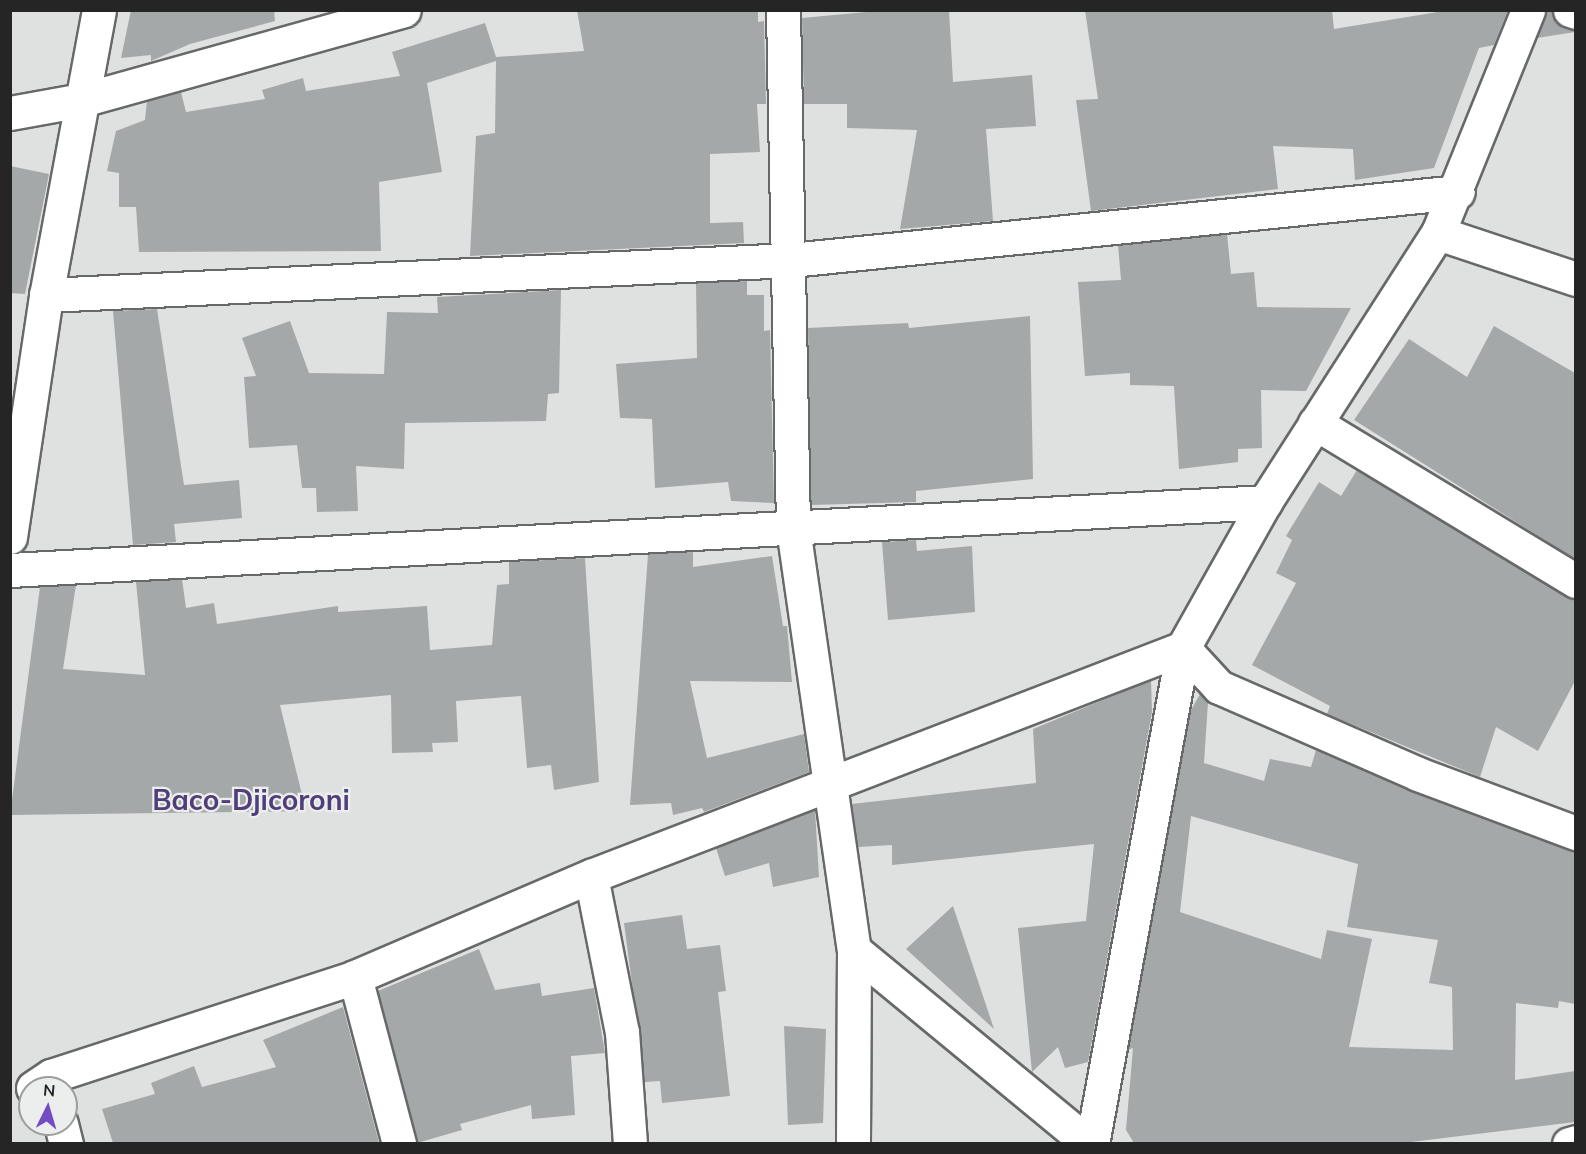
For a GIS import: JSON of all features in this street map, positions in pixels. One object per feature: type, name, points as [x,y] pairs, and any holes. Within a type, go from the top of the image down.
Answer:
[{"type":"street","points":[[10,537],[46,295],[99,10]]},
{"type":"street","points":[[10,113],[82,100],[404,10]]},
{"type":"street","points":[[783,10],[791,260],[793,528],[827,789],[854,950],[853,1143]]},
{"type":"street","points":[[854,950],[1091,1143],[1183,648],[1265,501],[1438,233],[1458,192],[1528,10]]},
{"type":"street","points":[[1570,10],[1575,12]]},
{"type":"street","points":[[46,295],[791,260],[1458,192]]},
{"type":"street","points":[[1438,233],[1575,279]]},
{"type":"street","points":[[1315,423],[1575,581]]},
{"type":"street","points":[[10,570],[1265,501]]},
{"type":"street","points":[[68,1076],[356,977],[591,876],[827,789],[1183,648]]},
{"type":"street","points":[[1183,648],[1219,687],[1418,774],[1575,833]]},
{"type":"street","points":[[591,876],[622,1032],[630,1143]]},
{"type":"street","points":[[356,977],[399,1143]]},
{"type":"street","points":[[1569,1143],[1575,1142]]},
{"type":"building","points":[[131,10],[274,10],[275,21],[190,44],[151,61],[151,55],[121,58]]},
{"type":"building","points":[[577,10],[758,10],[758,22],[764,21],[766,104],[757,104],[760,152],[710,154],[710,223],[743,222],[744,243],[470,256],[476,136],[495,133],[496,61],[427,83],[442,172],[379,182],[381,251],[139,252],[136,207],[119,207],[119,173],[107,171],[116,131],[145,120],[147,101],[181,92],[186,112],[265,99],[262,90],[303,78],[306,91],[400,76],[392,52],[485,23],[496,57],[584,51]]},
{"type":"building","points":[[888,10],[949,10],[953,82],[1032,75],[1036,126],[986,129],[993,221],[900,229],[917,130],[847,128],[847,104],[804,104],[802,18]]},
{"type":"building","points":[[1085,10],[1332,10],[1334,29],[1450,10],[1508,10],[1494,45],[1479,48],[1434,168],[1355,180],[1353,149],[1273,146],[1278,189],[1091,211],[1076,100],[1098,99]]},
{"type":"building","points":[[1546,10],[1552,10],[1556,23],[1575,32],[1537,38]]},
{"type":"building","points":[[10,166],[49,174],[25,294],[10,293]]},
{"type":"building","points":[[1227,234],[1231,274],[1254,272],[1257,307],[1351,308],[1306,391],[1261,390],[1262,448],[1238,449],[1238,462],[1179,469],[1174,386],[1130,385],[1130,373],[1085,376],[1078,282],[1121,280],[1118,245]]},
{"type":"building","points":[[747,281],[747,295],[764,295],[764,331],[770,330],[774,503],[731,501],[728,482],[655,488],[652,419],[620,418],[616,364],[697,358],[696,283]]},
{"type":"building","points":[[561,290],[559,393],[548,394],[546,421],[405,423],[404,469],[356,466],[358,511],[317,512],[316,488],[302,488],[297,445],[249,448],[244,377],[256,376],[242,338],[290,321],[309,373],[384,374],[387,312],[438,313],[437,297]]},
{"type":"building","points":[[157,309],[184,485],[239,480],[242,518],[174,524],[176,542],[133,545],[113,311]]},
{"type":"building","points":[[1030,316],[1033,479],[916,491],[916,502],[811,505],[808,328],[908,323],[909,328]]},
{"type":"building","points":[[1494,326],[1575,373],[1575,559],[1354,420],[1409,339],[1467,377]]},
{"type":"building","points":[[1357,470],[1575,600],[1575,681],[1538,751],[1496,727],[1480,777],[1327,714],[1330,706],[1252,665],[1296,583],[1276,573],[1292,540],[1286,536],[1319,482],[1341,496]]},
{"type":"building","points":[[916,540],[917,551],[972,546],[975,612],[888,620],[882,542]]},
{"type":"building","points":[[693,552],[693,567],[772,556],[783,626],[787,626],[792,682],[690,681],[707,758],[804,734],[809,772],[704,812],[702,808],[673,815],[671,803],[630,805],[648,554]]},
{"type":"building","points":[[585,558],[599,782],[554,790],[551,765],[527,768],[521,696],[456,701],[458,742],[432,743],[433,752],[392,753],[391,695],[280,705],[306,811],[10,815],[40,587],[76,585],[63,669],[145,675],[136,582],[182,579],[186,608],[214,603],[217,624],[338,606],[338,612],[427,606],[430,650],[492,645],[497,585],[509,584],[509,562]]},
{"type":"building","points":[[1151,680],[1152,712],[1088,1062],[1065,1068],[1058,1047],[1032,1072],[1018,928],[1086,921],[1094,844],[892,865],[892,845],[858,847],[852,804],[1036,783],[1033,729]]},
{"type":"building","points":[[1200,694],[1208,702],[1204,763],[1264,781],[1270,759],[1311,767],[1316,750],[1575,852],[1575,1004],[1559,1001],[1558,1008],[1516,1003],[1515,1080],[1575,1071],[1575,1122],[1403,1143],[1134,1143],[1126,1130],[1133,1048],[1128,1050],[1191,710]],"holes":[[[1191,816],[1358,864],[1347,927],[1438,940],[1429,983],[1452,987],[1453,1050],[1349,1047],[1372,939],[1327,930],[1321,959],[1180,912]]]},
{"type":"building","points":[[815,810],[819,877],[773,887],[769,863],[725,876],[716,848]]},
{"type":"building","points":[[953,906],[994,1029],[906,949]]},
{"type":"building","points":[[682,915],[687,949],[720,945],[726,991],[718,992],[730,1096],[662,1103],[660,1081],[645,1082],[624,923]]},
{"type":"building","points":[[479,949],[495,990],[540,983],[542,996],[594,988],[605,1053],[571,1056],[575,1115],[532,1119],[531,1105],[460,1124],[462,1130],[417,1143],[378,991]]},
{"type":"building","points":[[343,1007],[379,1143],[113,1143],[102,1109],[155,1094],[151,1083],[194,1066],[202,1087],[276,1067],[263,1040]]},
{"type":"building","points":[[784,1026],[826,1029],[823,1123],[788,1125]]},
{"type":"district","name":"Baco-Djicoroni","points":[[251,800]]}]
